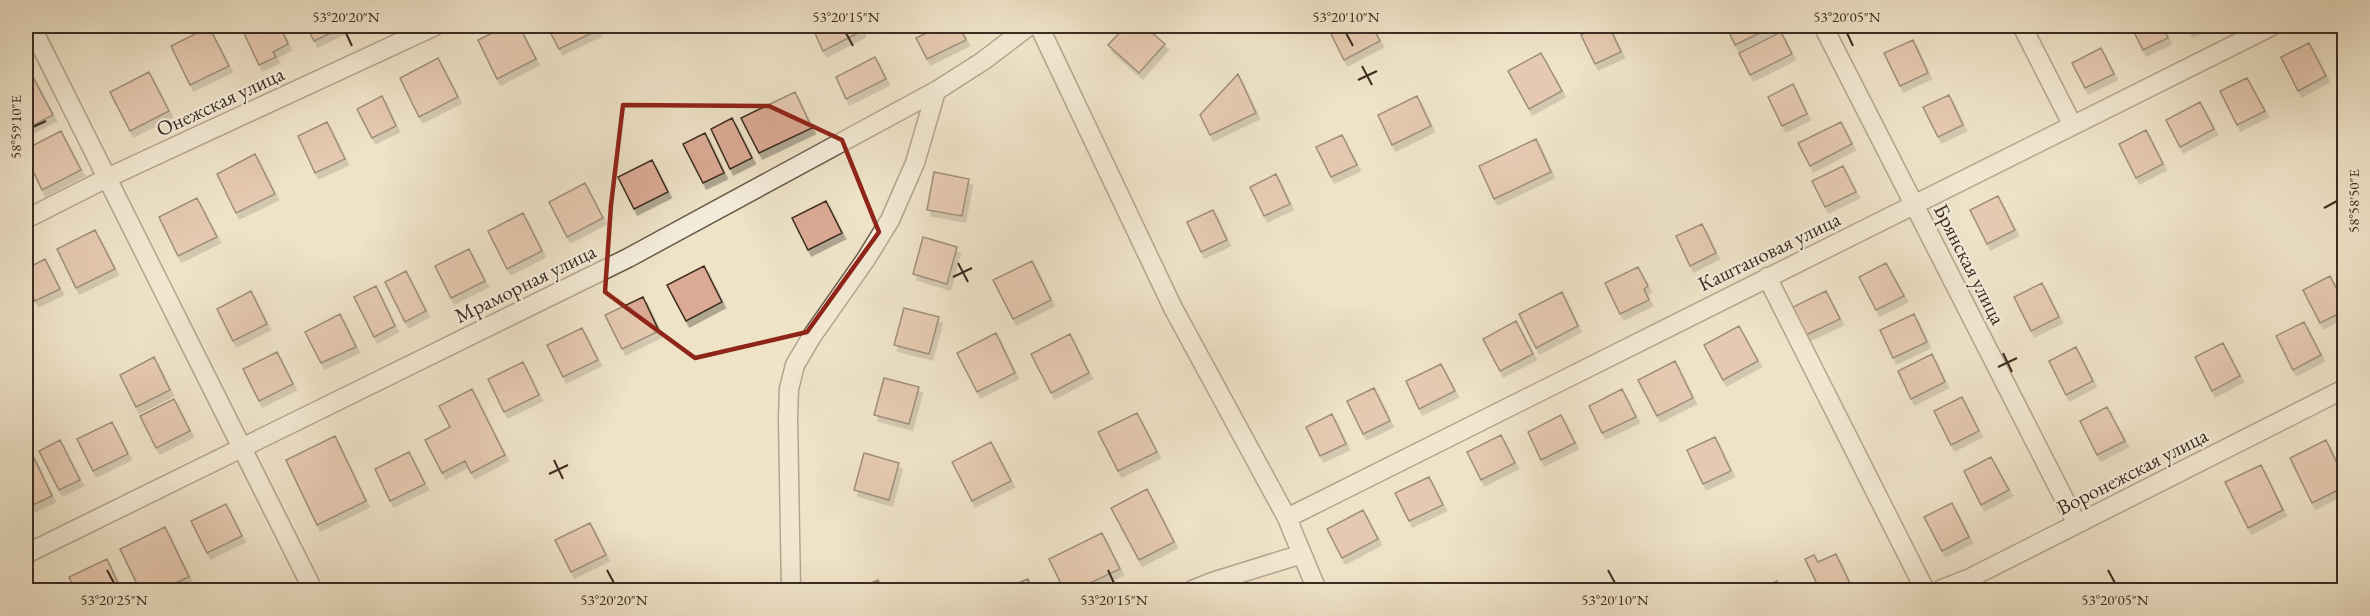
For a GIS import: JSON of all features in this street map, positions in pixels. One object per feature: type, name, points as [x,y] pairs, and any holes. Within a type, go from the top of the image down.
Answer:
[{"type":"street","points":[[31,26],[314,591]]},
{"type":"street","name":"Онежская улица","points":[[26,219],[107,178],[435,26]]},
{"type":"street","name":"Мраморная улица","points":[[26,554],[628,258],[936,91],[983,61],[1029,26]]},
{"type":"street","points":[[1039,26],[1173,308],[1287,518],[1317,591]]},
{"type":"street","name":"Брянская улица","points":[[1823,26],[2078,524]]},
{"type":"street","points":[[2022,26],[2072,124]]},
{"type":"street","name":"Каштановая улица","points":[[1287,518],[2272,26]]},
{"type":"street","points":[[791,591],[788,418],[789,389],[795,365],[812,336],[866,260],[890,220],[915,163],[936,91]]},
{"type":"street","points":[[1767,277],[1925,591]]},
{"type":"street","name":"Воронежская улица","points":[[1940,591],[2344,389]]},
{"type":"street","points":[[1192,591],[1212,582],[1302,554]]},
{"type":"highlighted area","points":[[623,105],[769,106],[842,140],[879,232],[807,332],[695,358],[605,292],[611,205]]},
{"type":"building","points":[[250,26],[280,26],[288,44],[273,52],[276,57],[259,65],[242,29]]},
{"type":"building","points":[[306,26],[345,26],[314,41]]},
{"type":"building","points":[[506,26],[519,26],[536,59],[497,79],[478,40]]},
{"type":"building","points":[[547,26],[596,26],[598,30],[559,49]]},
{"type":"building","points":[[820,26],[860,26],[862,31],[823,51],[813,29]]},
{"type":"building","points":[[941,26],[959,26],[966,40],[927,59],[916,38]]},
{"type":"building","points":[[1126,26],[1144,26],[1165,44],[1139,73],[1108,45]]},
{"type":"building","points":[[1332,26],[1372,26],[1380,41],[1344,60],[1328,28]]},
{"type":"building","points":[[1600,26],[1609,26],[1621,52],[1595,64],[1581,35]]},
{"type":"building","points":[[1726,26],[1774,26],[1735,45]]},
{"type":"building","points":[[2131,26],[2162,26],[2168,38],[2143,50]]},
{"type":"building","points":[[2187,26],[2200,26],[2189,31]]},
{"type":"building","points":[[209,27],[229,66],[190,85],[171,46]]},
{"type":"building","points":[[1781,32],[1792,54],[1750,75],[1739,53]]},
{"type":"building","points":[[1913,40],[1928,73],[1900,86],[1884,53]]},
{"type":"building","points":[[2309,43],[2326,76],[2298,91],[2281,57]]},
{"type":"building","points":[[2101,48],[2114,74],[2085,88],[2072,63]]},
{"type":"building","points":[[1541,53],[1562,91],[1529,109],[1508,71]]},
{"type":"building","points":[[875,57],[886,79],[846,99],[836,77]]},
{"type":"building","points":[[438,58],[458,97],[419,117],[400,78]]},
{"type":"building","points":[[149,72],[169,111],[130,131],[110,92]]},
{"type":"building","points":[[1238,74],[1256,113],[1210,135],[1200,115]]},
{"type":"building","points":[[33,77],[53,115],[26,129],[26,80]]},
{"type":"building","points":[[2247,78],[2265,111],[2237,125],[2220,91]]},
{"type":"building","points":[[1793,84],[1807,114],[1782,126],[1768,97]]},
{"type":"building","points":[[795,92],[812,128],[759,153],[741,118]]},
{"type":"building","points":[[1949,95],[1963,125],[1938,137],[1923,107]]},
{"type":"building","points":[[382,96],[396,126],[372,138],[357,109]]},
{"type":"building","points":[[1417,96],[1431,126],[1392,145],[1378,115]]},
{"type":"building","points":[[2200,102],[2214,129],[2180,147],[2166,120]]},
{"type":"building","points":[[732,118],[752,158],[730,169],[711,129]]},
{"type":"building","points":[[327,122],[345,159],[315,173],[298,136]]},
{"type":"building","points":[[1841,122],[1852,144],[1810,166],[1798,143]]},
{"type":"building","points":[[2146,130],[2163,164],[2136,178],[2119,144]]},
{"type":"building","points":[[61,131],[81,170],[42,190],[26,156],[26,149]]},
{"type":"building","points":[[705,133],[724,173],[703,183],[683,144]]},
{"type":"building","points":[[1342,135],[1357,165],[1331,177],[1316,147]]},
{"type":"building","points":[[1536,139],[1551,172],[1494,199],[1479,166]]},
{"type":"building","points":[[255,154],[275,194],[236,213],[217,174]]},
{"type":"building","points":[[652,160],[668,192],[634,209],[618,177]]},
{"type":"building","points":[[1843,166],[1856,192],[1825,207],[1812,181]]},
{"type":"building","points":[[934,172],[969,179],[962,216],[927,210]]},
{"type":"building","points":[[1276,174],[1290,204],[1264,216],[1250,187]]},
{"type":"building","points":[[585,183],[603,218],[567,237],[549,202]]},
{"type":"building","points":[[1998,196],[2015,230],[1987,244],[1970,210]]},
{"type":"building","points":[[197,198],[217,237],[178,256],[159,217]]},
{"type":"building","points":[[826,201],[842,233],[808,250],[792,218]]},
{"type":"building","points":[[1213,210],[1227,240],[1201,252],[1187,222]]},
{"type":"building","points":[[523,213],[542,251],[507,269],[488,231]]},
{"type":"building","points":[[1702,224],[1716,253],[1690,266],[1676,236]]},
{"type":"building","points":[[95,230],[115,269],[76,288],[57,249]]},
{"type":"building","points":[[923,237],[957,247],[947,284],[913,274]]},
{"type":"building","points":[[469,249],[485,281],[451,298],[435,266]]},
{"type":"building","points":[[45,259],[60,289],[35,301],[26,283],[26,269]]},
{"type":"building","points":[[1032,261],[1051,300],[1013,319],[993,280]]},
{"type":"building","points":[[1886,263],[1904,296],[1876,310],[1859,277]]},
{"type":"building","points":[[704,266],[722,302],[686,321],[667,285]]},
{"type":"building","points":[[1638,267],[1648,286],[1644,289],[1649,300],[1620,314],[1605,283]]},
{"type":"building","points":[[406,271],[426,311],[405,322],[385,282]]},
{"type":"building","points":[[2330,276],[2344,303],[2344,311],[2320,323],[2303,290]]},
{"type":"building","points":[[2042,283],[2059,317],[2031,331],[2014,297]]},
{"type":"building","points":[[376,286],[395,326],[374,337],[354,297]]},
{"type":"building","points":[[251,291],[267,324],[233,341],[217,309]]},
{"type":"building","points":[[1826,291],[1840,319],[1806,335],[1793,307]]},
{"type":"building","points":[[1562,292],[1578,326],[1536,348],[1519,314]]},
{"type":"building","points":[[643,297],[659,331],[622,349],[605,315]]},
{"type":"building","points":[[904,308],[939,317],[929,354],[894,345]]},
{"type":"building","points":[[340,314],[356,347],[321,363],[305,332]]},
{"type":"building","points":[[1914,314],[1927,342],[1893,358],[1880,330]]},
{"type":"building","points":[[1516,321],[1533,354],[1500,371],[1483,339]]},
{"type":"building","points":[[2304,322],[2321,355],[2293,370],[2276,336]]},
{"type":"building","points":[[1739,326],[1758,361],[1723,380],[1704,345]]},
{"type":"building","points":[[582,328],[598,360],[563,377],[547,345]]},
{"type":"building","points":[[996,333],[1015,373],[977,392],[957,353]]},
{"type":"building","points":[[1070,334],[1089,373],[1051,393],[1031,354]]},
{"type":"building","points":[[2223,343],[2240,376],[2212,391],[2195,357]]},
{"type":"building","points":[[2076,347],[2093,381],[2066,395],[2049,361]]},
{"type":"building","points":[[277,352],[293,384],[259,401],[243,369]]},
{"type":"building","points":[[1932,354],[1945,382],[1911,399],[1898,371]]},
{"type":"building","points":[[154,357],[170,390],[136,407],[120,375]]},
{"type":"building","points":[[1675,361],[1693,398],[1657,416],[1638,380]]},
{"type":"building","points":[[523,362],[539,395],[504,412],[488,379]]},
{"type":"building","points":[[1441,364],[1455,391],[1419,409],[1406,381]]},
{"type":"building","points":[[884,378],[919,387],[909,424],[874,415]]},
{"type":"building","points":[[1374,388],[1390,421],[1363,434],[1347,401]]},
{"type":"building","points":[[472,389],[505,455],[471,473],[465,461],[442,473],[425,440],[450,427],[439,406]]},
{"type":"building","points":[[1622,389],[1636,417],[1602,433],[1589,406]]},
{"type":"building","points":[[1962,397],[1979,431],[1951,445],[1934,411]]},
{"type":"building","points":[[174,399],[190,431],[156,448],[140,416]]},
{"type":"building","points":[[2107,407],[2125,441],[2097,455],[2080,421]]},
{"type":"building","points":[[1137,413],[1157,452],[1118,471],[1098,432]]},
{"type":"building","points":[[1332,414],[1346,444],[1320,456],[1306,427]]},
{"type":"building","points":[[1561,415],[1575,443],[1541,460],[1528,432]]},
{"type":"building","points":[[112,422],[128,454],[93,471],[77,439]]},
{"type":"building","points":[[1501,435],[1515,463],[1481,480],[1467,452]]},
{"type":"building","points":[[335,436],[366,501],[317,525],[286,460]]},
{"type":"building","points":[[1715,437],[1731,471],[1703,484],[1687,450]]},
{"type":"building","points":[[60,440],[80,480],[59,490],[39,451]]},
{"type":"building","points":[[2326,440],[2344,478],[2344,487],[2312,503],[2290,458]]},
{"type":"building","points":[[991,442],[1011,481],[972,501],[952,462]]},
{"type":"building","points":[[409,452],[425,484],[390,501],[375,469]]},
{"type":"building","points":[[864,453],[899,463],[889,500],[854,490]]},
{"type":"building","points":[[33,456],[52,496],[31,506],[26,496],[26,460]]},
{"type":"building","points":[[1991,457],[2009,490],[1981,505],[1964,471]]},
{"type":"building","points":[[2261,465],[2283,510],[2248,528],[2225,482]]},
{"type":"building","points":[[1429,477],[1443,505],[1409,521],[1395,493]]},
{"type":"building","points":[[1147,489],[1174,542],[1139,560],[1111,508]]},
{"type":"building","points":[[1952,503],[1969,537],[1942,551],[1924,517]]},
{"type":"building","points":[[226,504],[242,536],[207,553],[191,521]]},
{"type":"building","points":[[1363,510],[1378,539],[1342,558],[1327,529]]},
{"type":"building","points":[[590,523],[606,555],[571,572],[555,540]]},
{"type":"building","points":[[165,527],[189,577],[161,590],[140,590],[120,549]]},
{"type":"building","points":[[1102,533],[1120,569],[1075,590],[1064,590],[1049,559]]},
{"type":"building","points":[[1836,554],[1853,590],[1820,590],[1805,559],[1814,555],[1818,562]]},
{"type":"building","points":[[107,559],[121,590],[75,590],[69,577]]},
{"type":"building","points":[[1028,579],[1033,590],[1001,590]]},
{"type":"building","points":[[878,580],[883,590],[855,590]]},
{"type":"building","points":[[1777,581],[1782,590],[1758,590]]},
{"type":"building","points":[[1755,583],[1758,590],[1746,590],[1745,589]]},
{"type":"building","points":[[475,585],[478,590],[464,590]]}]
